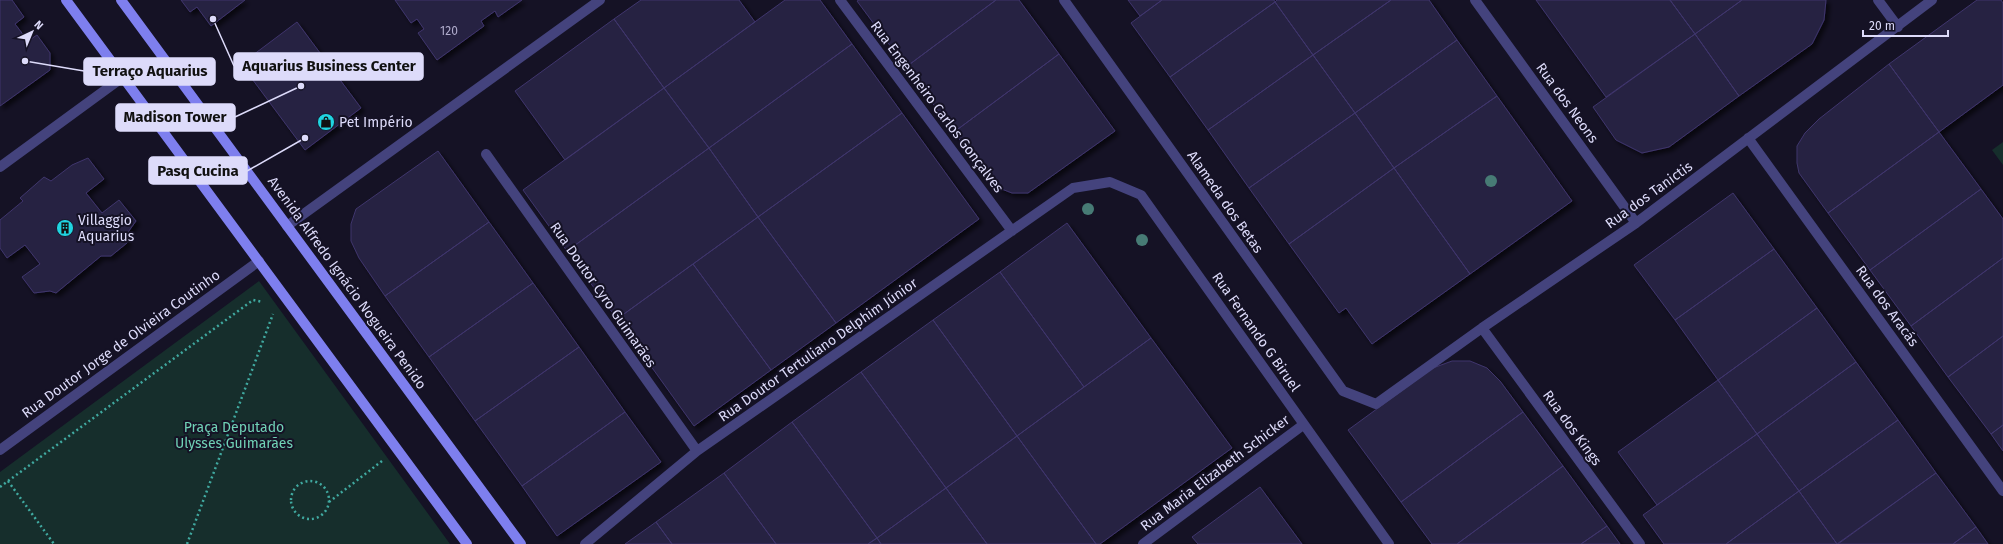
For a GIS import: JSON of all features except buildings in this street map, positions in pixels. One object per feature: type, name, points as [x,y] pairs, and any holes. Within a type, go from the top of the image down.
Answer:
[{"type":"street","points":[[66,0],[467,544]]},
{"type":"street","name":"Avenida Alfredo Ignácio Nogueira Penido","points":[[121,0],[521,544]]},
{"type":"street","points":[[287,226],[600,0]]},
{"type":"street","name":"Rua Engenheiro Carlos Gonçalves","points":[[840,0],[1012,231]]},
{"type":"street","name":"Alameda dos Betas","points":[[1064,0],[1343,391],[1376,404]]},
{"type":"street","name":"Rua dos Neons","points":[[1475,0],[1636,223]]},
{"type":"street","points":[[1878,0],[1898,27]]},
{"type":"street","name":"Rua dos Tanictis","points":[[1376,404],[1482,328],[1636,223],[1932,0]]},
{"type":"street","points":[[0,167],[124,77]]},
{"type":"street","name":"Rua dos Aracás","points":[[1748,138],[2003,491]]},
{"type":"street","name":"Rua Doutor Cyro Guimarães","points":[[486,154],[697,451]]},
{"type":"street","name":"Rua Fernando G Biruel","points":[[1073,188],[1110,182],[1141,195],[1389,544]]},
{"type":"street","name":"Rua Doutor Tertuliano Delphim Júnior","points":[[585,544],[697,451],[1073,188]]},
{"type":"street","name":"Rua Doutor Jorge de Olvieira Coutinho","points":[[0,450],[259,262]]},
{"type":"street","name":"Rua dos Kings","points":[[1482,328],[1640,544]]},
{"type":"street","name":"Rua Maria Elizabeth Schicker","points":[[1143,544],[1304,425]]},
{"type":"path","points":[[0,487],[253,300],[264,302]]},
{"type":"path","points":[[188,544],[274,312]]},
{"type":"path","points":[[329,502],[326,490],[316,482],[310,481],[298,485],[292,495],[293,507],[296,512],[307,518],[319,517],[324,513],[329,502],[387,458]]},
{"type":"path","points":[[8,481],[54,544]]},
{"type":"green space","points":[[2003,142],[2003,165],[1992,150]]},
{"type":"green space","name":"Praça Deputado Ulysses Guimarães","points":[[259,281],[450,544],[0,544],[0,472]]},
{"type":"place","name":"Aquarius Business Center","points":[[213,19]]},
{"type":"place","name":"Terraço Aquarius","points":[[25,61]]},
{"type":"place","name":"Madison Tower","points":[[301,86]]},
{"type":"place","name":"Pet Império","points":[[326,122]]},
{"type":"place","name":"Pasq Cucina","points":[[305,138]]},
{"type":"place","name":"Villaggio Aquarius","points":[[65,228]]}]
